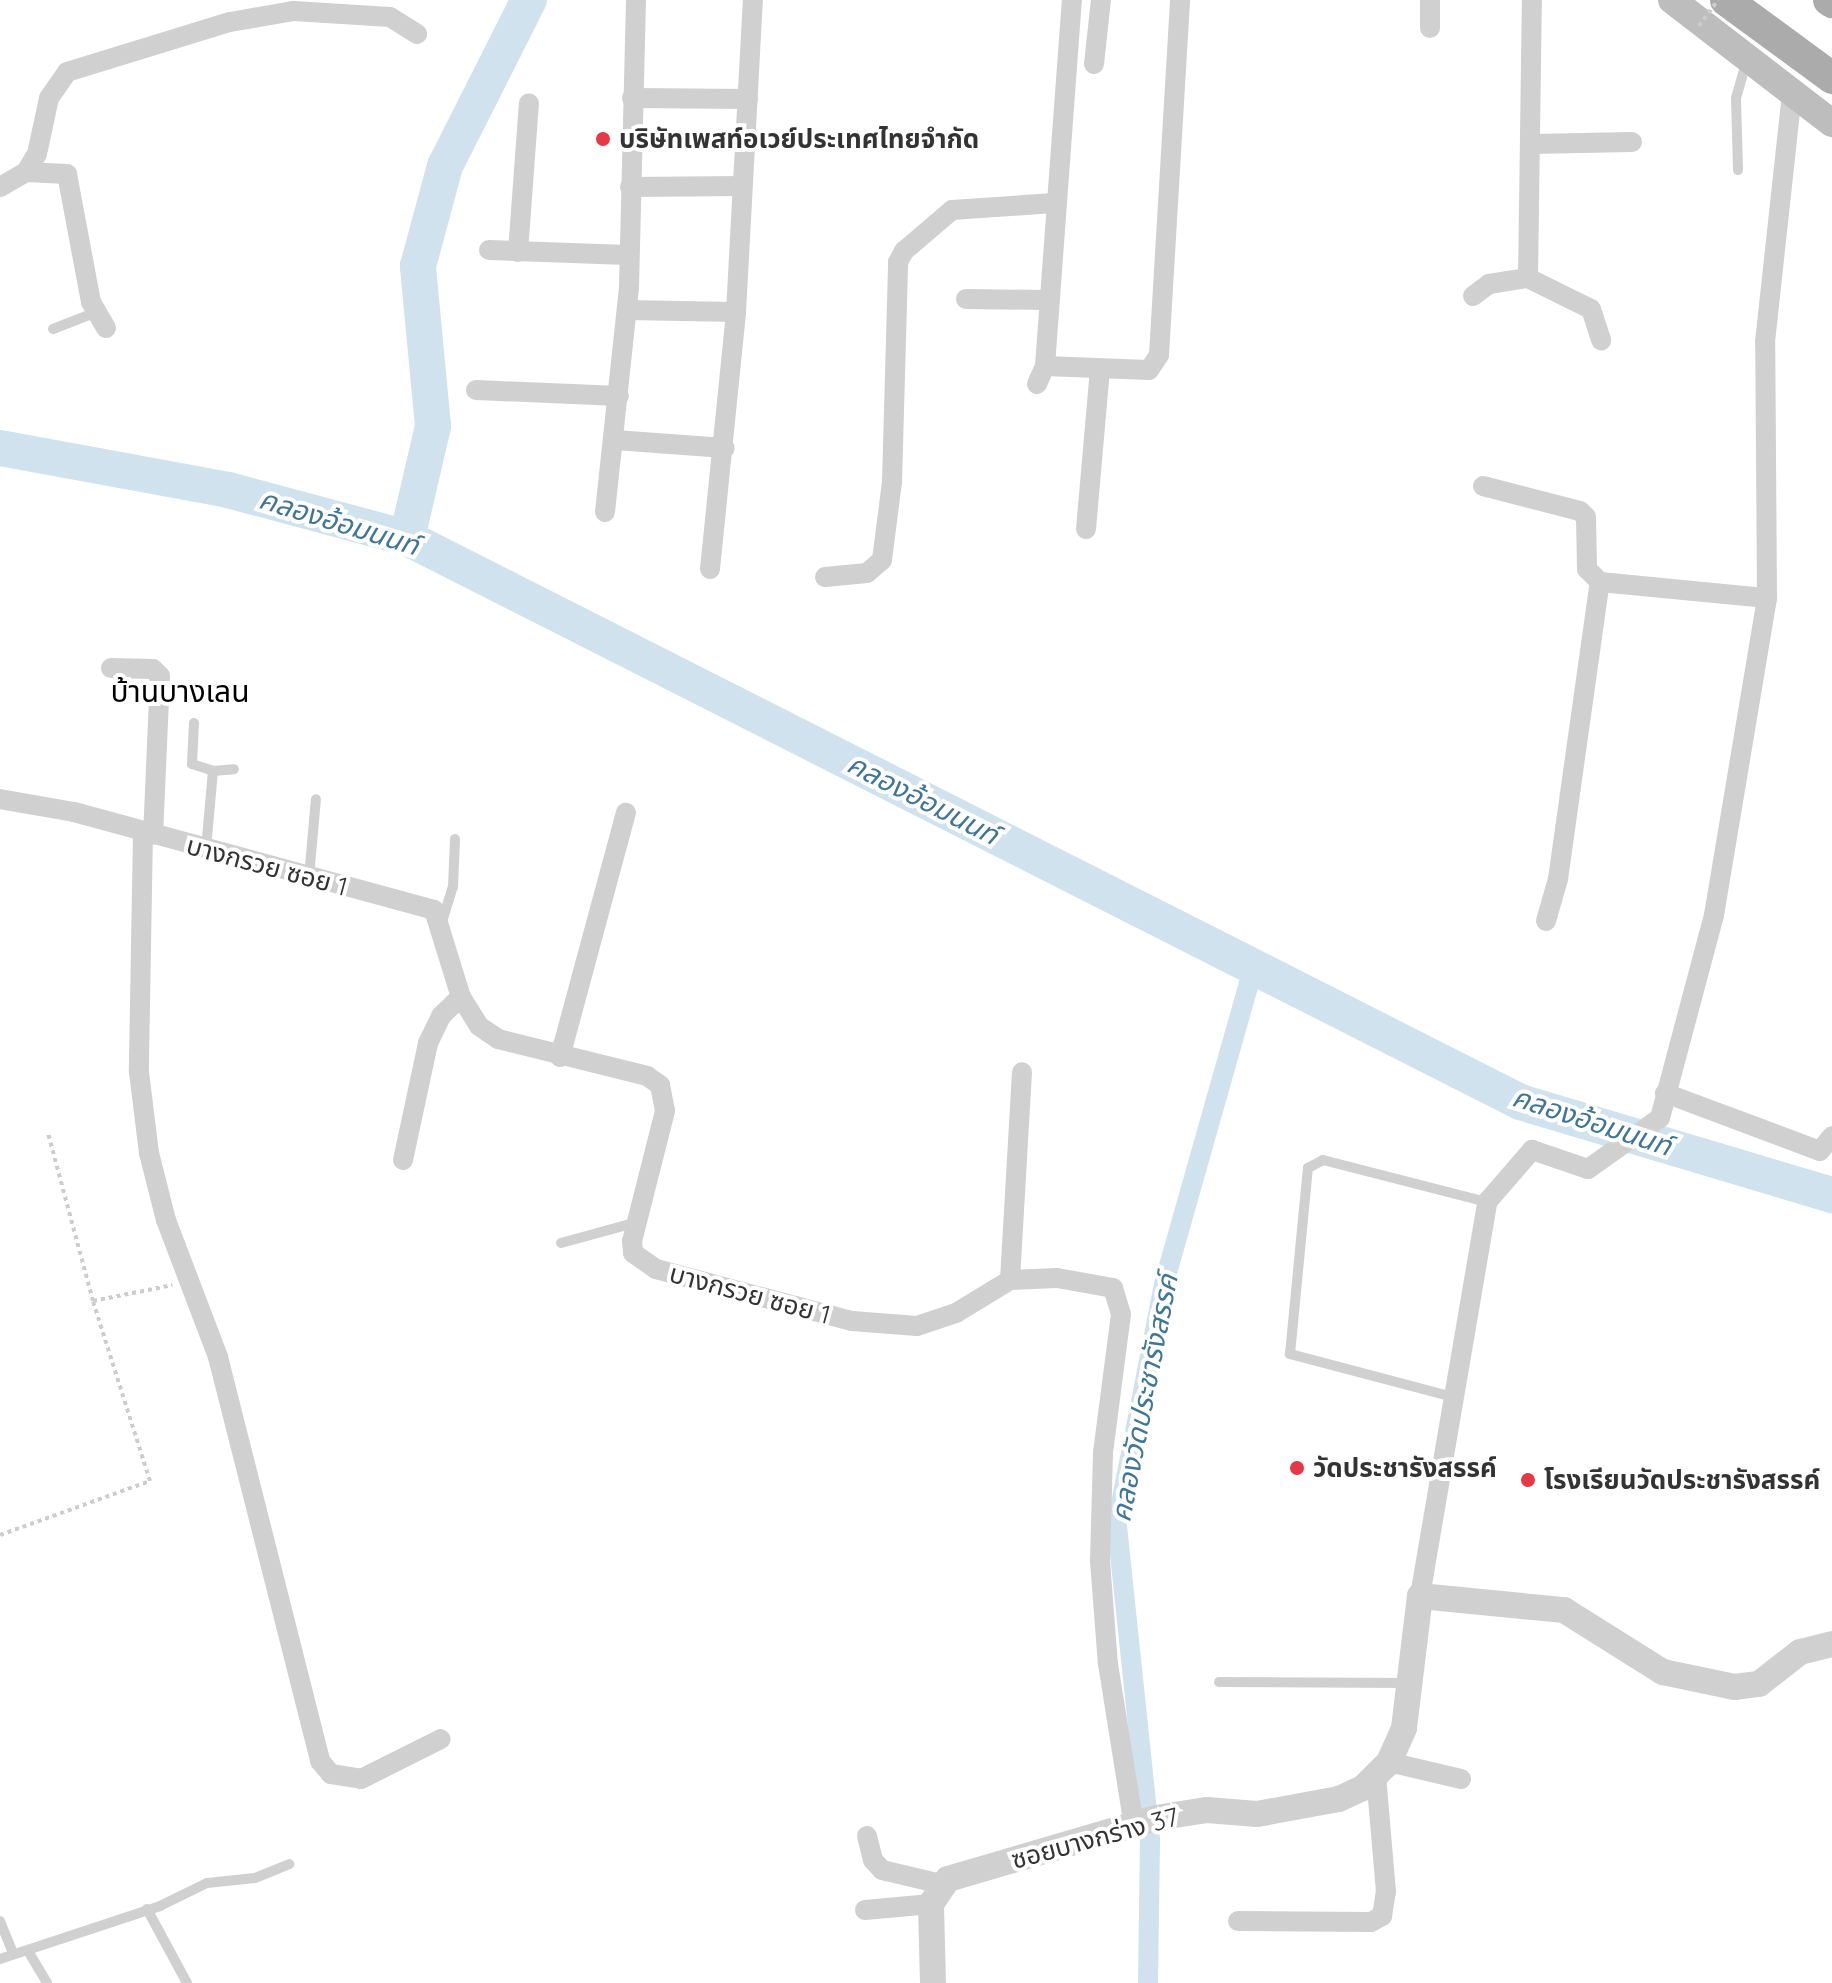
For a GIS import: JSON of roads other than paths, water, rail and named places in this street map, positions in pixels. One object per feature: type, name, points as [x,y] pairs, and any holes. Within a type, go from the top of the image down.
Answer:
[{"type":"main road","points":[[1672,0],[1832,123]]},
{"type":"main road","points":[[1726,0],[1832,78]]},
{"type":"street","points":[[605,512],[627,310],[636,0]]},
{"type":"street","points":[[710,569],[725,448],[736,312],[753,0]]},
{"type":"street","points":[[1072,0],[1041,375],[1149,370],[1159,355],[1180,0]]},
{"type":"street","points":[[1094,64],[1101,0]]},
{"type":"street","points":[[1430,0],[1430,28]]},
{"type":"street","points":[[1528,278],[1532,0]]},
{"type":"street","points":[[0,187],[26,172],[37,154],[49,98],[67,72],[230,22],[294,11],[390,17],[417,34]]},
{"type":"street","points":[[1238,1921],[1371,1922],[1382,1916],[1386,1892],[1382,1769],[1404,1728],[1420,1596],[1487,1202],[1532,1150],[1588,1169],[1660,1118],[1714,915],[1767,598],[1765,342],[1792,92]]},
{"type":"street","points":[[632,98],[748,99]]},
{"type":"street","points":[[518,252],[529,103]]},
{"type":"street","points":[[1532,144],[1632,142]]},
{"type":"street","points":[[26,172],[67,174],[100,321]]},
{"type":"street","points":[[630,187],[742,186]]},
{"type":"street","points":[[825,577],[867,573],[882,560],[895,423],[897,273],[904,251],[952,210],[1054,203]]},
{"type":"street","points":[[489,250],[628,255]]},
{"type":"street","points":[[1473,296],[1489,284],[1528,278],[1591,309],[1601,340]]},
{"type":"street","points":[[966,299],[1046,300]]},
{"type":"street","points":[[627,310],[736,312]]},
{"type":"street","points":[[1086,529],[1100,370]]},
{"type":"street","points":[[476,390],[619,396]]},
{"type":"street","points":[[615,440],[725,448]]},
{"type":"street","points":[[1483,486],[1580,511],[1586,517],[1587,569],[1600,582],[1767,598]]},
{"type":"street","points":[[1546,921],[1558,879],[1600,582]]},
{"type":"street","points":[[111,668],[153,669],[160,676],[148,834],[141,1111],[166,1220],[218,1357],[320,1761],[331,1774],[361,1779],[441,1739]]},
{"type":"street","name":"บางกรวย ซอย 1","points":[[0,799],[74,812],[206,851],[425,904],[442,922],[468,1014],[498,1039],[560,1057],[647,1076],[660,1085],[665,1111],[634,1223],[633,1253],[656,1269],[852,1321],[936,1323],[1010,1280],[1035,1277],[1102,1284],[1113,1288],[1121,1303],[1103,1453],[1100,1561],[1108,1664],[1142,1823]]},
{"type":"street","points":[[560,1057],[626,813]]},
{"type":"street","points":[[403,1160],[428,1043],[441,1016],[461,997]]},
{"type":"street","points":[[1010,1280],[1022,1072]]},
{"type":"street","points":[[1665,1093],[1820,1151],[1832,1136]]},
{"type":"street","points":[[1420,1596],[1564,1610],[1663,1672],[1734,1687],[1759,1684],[1800,1652],[1832,1644]]},
{"type":"street","points":[[1382,1769],[1461,1779]]},
{"type":"street","name":"ซอยบางกร่าง 37","points":[[936,1894],[1142,1823],[1207,1810],[1242,1815],[1339,1799],[1382,1769]]},
{"type":"street","points":[[867,1836],[873,1860],[882,1870],[936,1894]]},
{"type":"street","points":[[865,1910],[936,1894]]},
{"type":"street","points":[[933,1983],[936,1894]]},
{"type":"lane","points":[[1738,170],[1736,98],[1747,58]]},
{"type":"lane","points":[[53,329],[100,321]]},
{"type":"lane","points":[[194,723],[192,764],[213,771],[234,769]]},
{"type":"lane","points":[[206,851],[213,771]]},
{"type":"lane","points":[[309,877],[316,799]]},
{"type":"lane","points":[[442,922],[453,887],[455,839]]},
{"type":"lane","points":[[1453,1397],[1290,1354],[1308,1168],[1323,1160],[1487,1202]]},
{"type":"lane","points":[[561,1243],[634,1223]]},
{"type":"lane","points":[[1219,1682],[1410,1683]]},
{"type":"lane","points":[[0,1959],[147,1909],[207,1883],[255,1878],[289,1864]]},
{"type":"lane","points":[[147,1909],[187,1983]]},
{"type":"lane","points":[[0,1921],[2,1934],[13,1954]]},
{"type":"lane","points":[[28,1951],[47,1983]]},
{"type":"waterway","points":[[407,538],[433,426],[418,266],[445,166],[529,0]]},
{"type":"waterway","name":"คลองอ้อมนนท์","points":[[0,448],[228,490],[407,538],[1520,1102],[1832,1195]]},
{"type":"waterway","name":"คลองวัดประชารังสรรค์","points":[[1148,1983],[1150,1840],[1117,1524],[1165,1280],[1254,966]]},
{"type":"place","name":"บริษัทเพสท์อเวย์ประเทศไทยจำกัด","points":[[603,139]]},
{"type":"place","name":"วัดประชารังสรรค์","points":[[1297,1468]]},
{"type":"place","name":"โรงเรียนวัดประชารังสรรค์","points":[[1528,1480]]},
{"type":"district","name":"บ้านบางเลน","points":[[180,691]]}]
